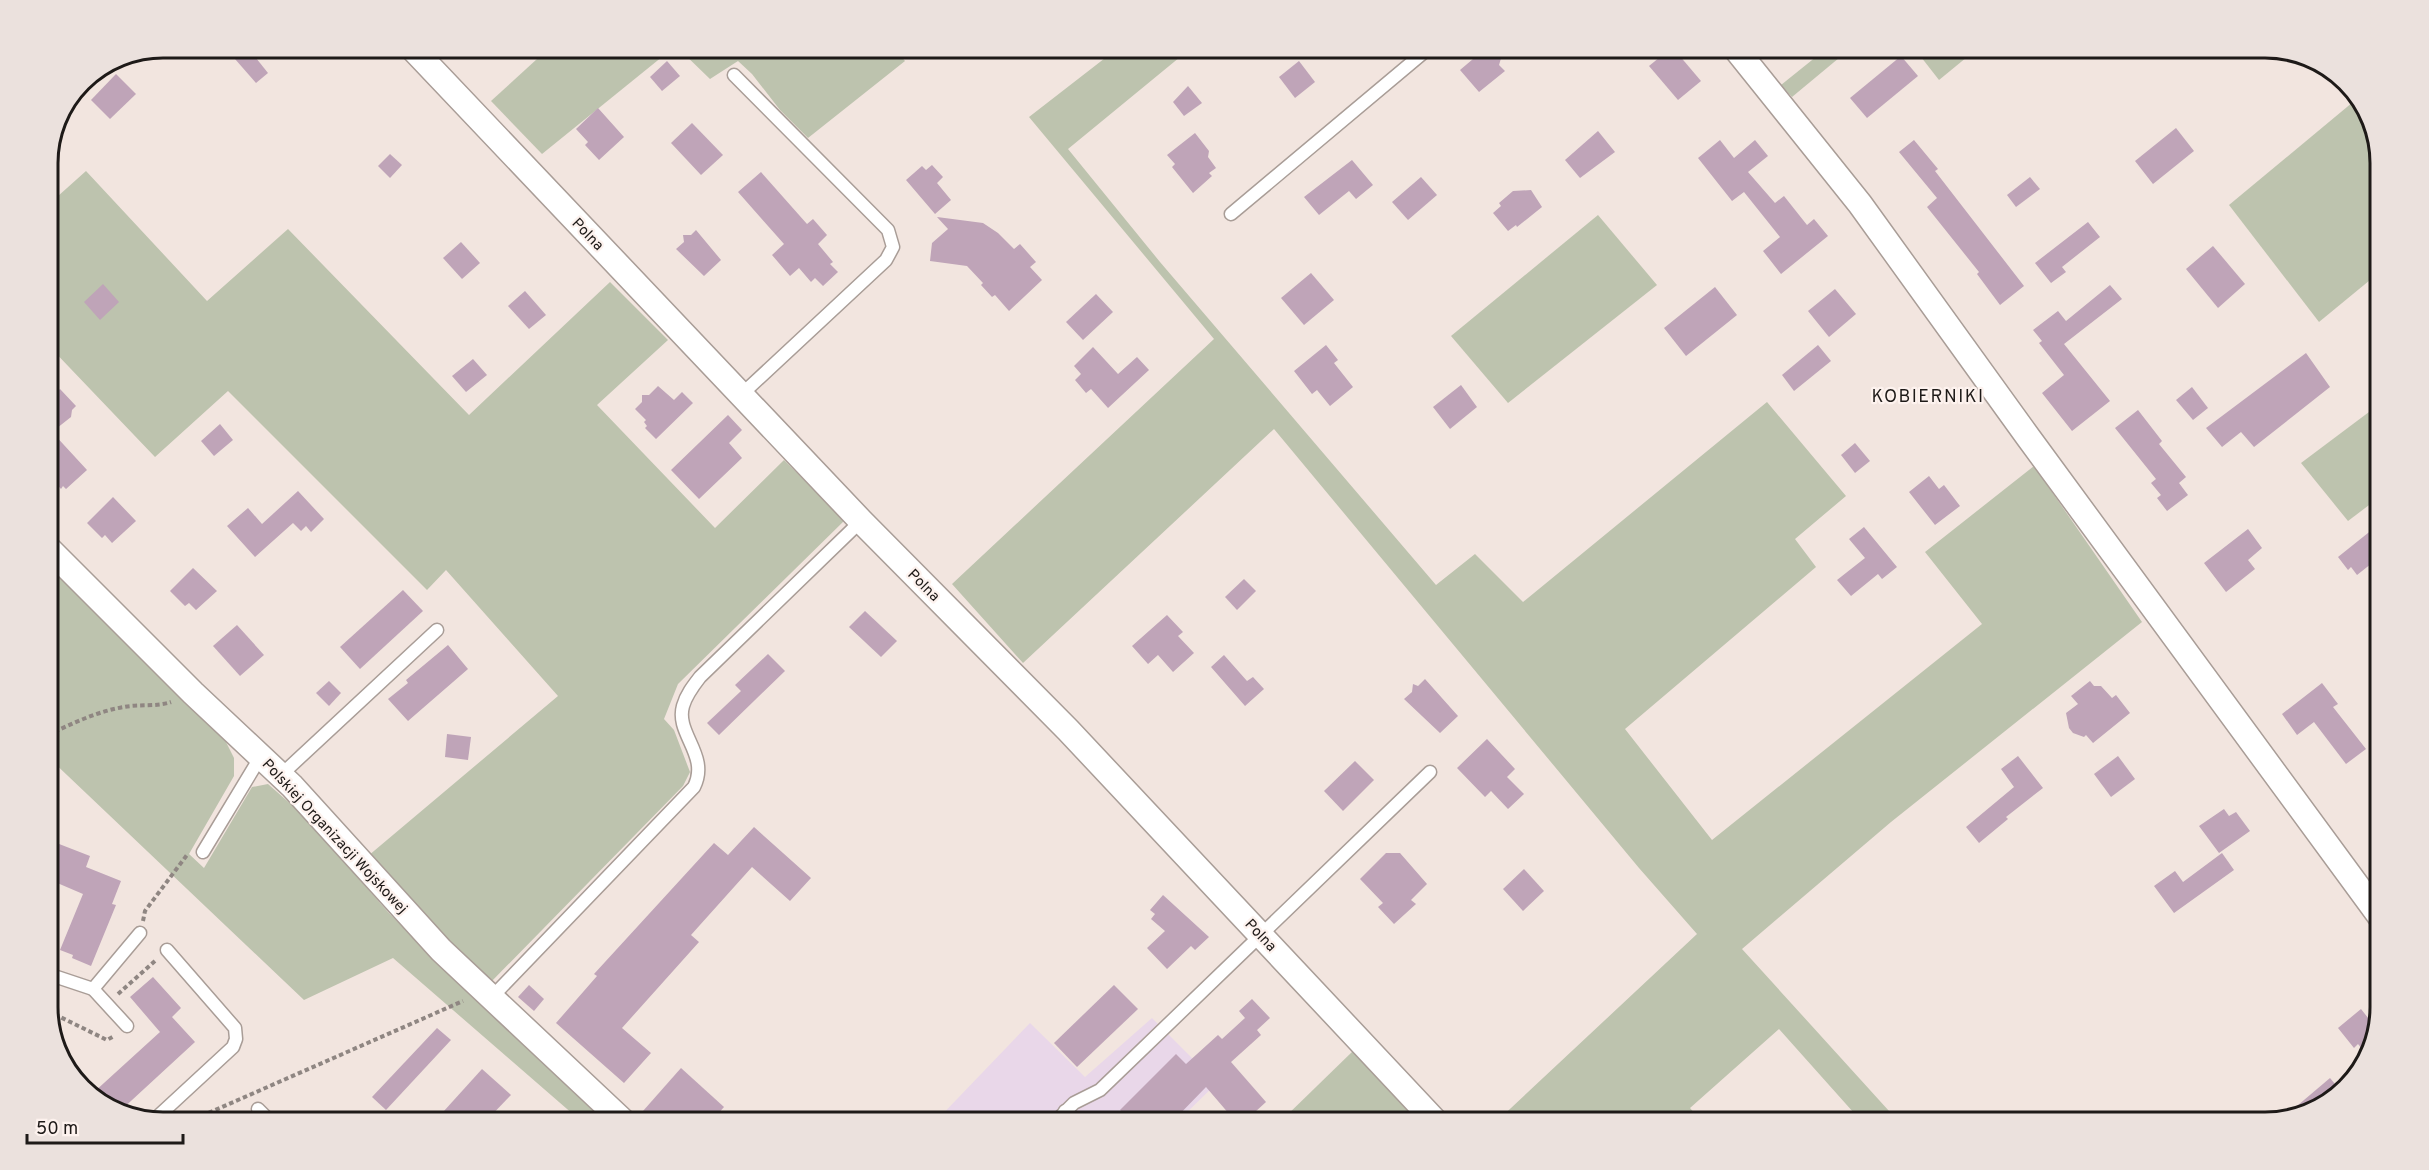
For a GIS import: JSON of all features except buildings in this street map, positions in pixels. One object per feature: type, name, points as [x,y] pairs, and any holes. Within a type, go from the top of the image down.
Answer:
[{"type":"street","points":[[1744,58],[1860,204],[2370,903]]},
{"type":"street","name":"Polna","points":[[422,59],[861,521],[1068,730],[1427,1112]]},
{"type":"street","name":"Polskiej Organizacji Wojskowej","points":[[59,559],[189,690],[280,775],[441,950],[613,1112]]},
{"type":"lane","points":[[1231,214],[1417,58]]},
{"type":"lane","points":[[734,75],[888,230],[893,247],[886,260],[741,395]]},
{"type":"lane","points":[[489,994],[694,787],[699,776],[699,762],[684,724],[682,708],[688,694],[700,677],[861,521]]},
{"type":"lane","points":[[280,775],[436,630]]},
{"type":"lane","points":[[197,851],[261,756]]},
{"type":"lane","points":[[1065,1111],[1084,1096],[1100,1090],[1430,772]]},
{"type":"lane","points":[[93,988],[140,933]]},
{"type":"lane","points":[[163,1112],[233,1047],[236,1039],[235,1028],[167,950]]},
{"type":"lane","points":[[59,977],[93,988],[126,1026]]},
{"type":"lane","points":[[258,1109],[261,1112]]},
{"type":"path","points":[[59,730],[123,707],[164,705],[189,690]]},
{"type":"path","points":[[140,933],[145,911],[197,851]]},
{"type":"path","points":[[106,1004],[167,950]]},
{"type":"path","points":[[212,1112],[489,994]]},
{"type":"path","points":[[60,1017],[107,1040],[126,1026]]},
{"type":"shaded area","points":[[1152,1018],[1217,1083],[1187,1112],[945,1112],[1030,1023],[1085,1077]]},
{"type":"green space","points":[[1814,58],[1839,58],[1792,97],[1781,85]]},
{"type":"green space","points":[[1922,58],[1966,58],[1939,80]]},
{"type":"green space","points":[[537,59],[660,59],[542,154],[491,101]]},
{"type":"green space","points":[[689,59],[903,59],[905,61],[808,138],[780,110],[752,74],[738,61],[710,79]]},
{"type":"green space","points":[[1104,59],[1178,59],[1068,149],[1160,262],[1436,585],[1475,554],[1523,602],[1767,402],[1846,496],[1795,539],[1816,567],[1625,729],[1712,840],[1982,624],[1925,552],[2034,466],[2142,622],[1891,822],[1742,949],[1890,1112],[1853,1112],[1779,1029],[1690,1108],[1693,1112],[1507,1112],[1697,934],[1639,868],[1274,429],[1023,663],[952,584],[1214,339],[1029,117]]},
{"type":"green space","points":[[2352,103],[2365,130],[2370,157],[2370,280],[2319,322],[2229,205]]},
{"type":"green space","points":[[86,171],[207,301],[288,229],[469,415],[610,282],[668,340],[597,405],[715,528],[784,460],[845,520],[678,684],[664,719],[674,730],[690,772],[683,786],[490,983],[456,954],[368,856],[558,696],[446,570],[427,590],[228,391],[155,457],[59,357],[59,195]]},
{"type":"green space","points":[[1598,215],[1657,285],[1508,403],[1451,336]]},
{"type":"green space","points":[[2370,411],[2370,504],[2348,521],[2301,463]]},
{"type":"green space","points":[[59,573],[225,740],[234,758],[234,776],[189,854],[204,868],[252,787],[268,784],[302,814],[388,912],[434,959],[600,1112],[570,1112],[393,958],[304,1000],[59,767]]},
{"type":"green space","points":[[1353,1051],[1411,1112],[1290,1112]]},
{"type":"district","name":"KOBIERNIKI","points":[[1928,396]]}]
